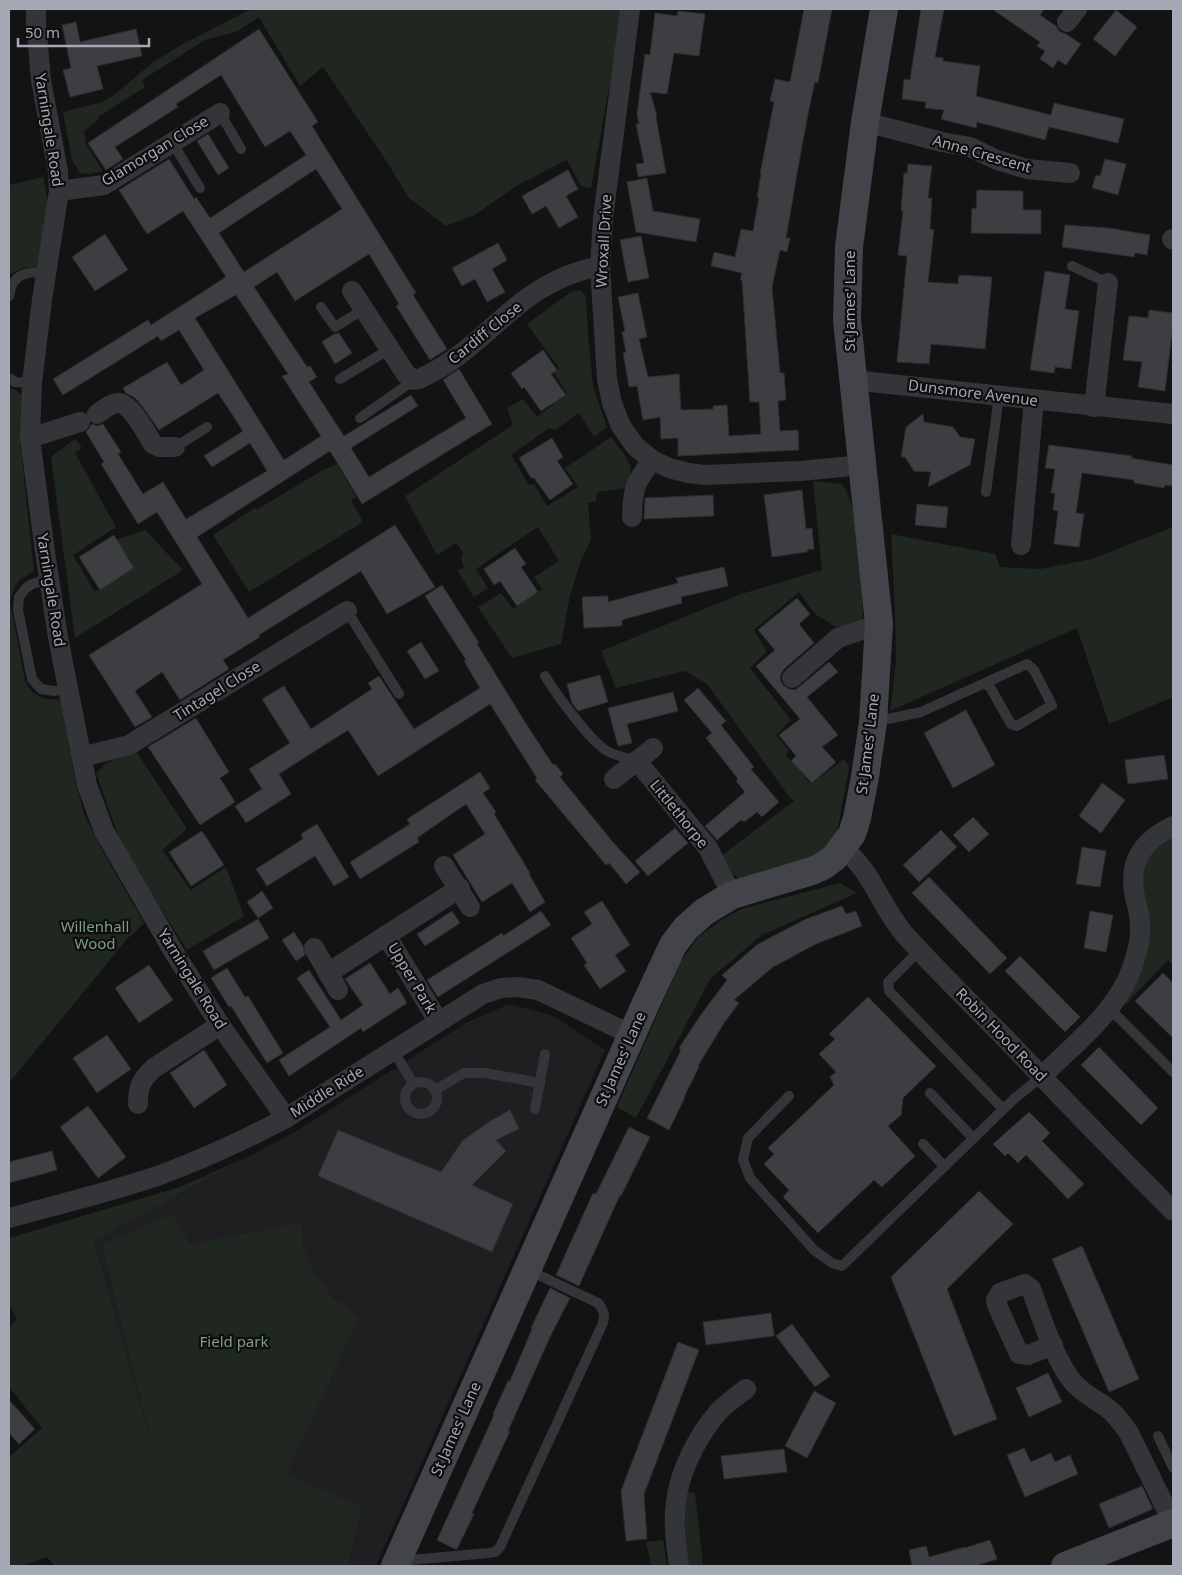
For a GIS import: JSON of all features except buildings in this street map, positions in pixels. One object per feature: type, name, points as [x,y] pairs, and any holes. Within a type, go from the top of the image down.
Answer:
[{"type":"street","name":"Yarningale Road","points":[[36,9],[41,80],[58,171],[59,191],[32,383],[30,438],[49,579],[82,757],[94,807],[104,830],[175,954],[220,1025],[286,1118]]},
{"type":"street","name":"Wroxall Drive","points":[[630,9],[603,218],[600,266],[607,379],[616,415],[627,437],[652,460],[678,471],[705,475],[800,471],[862,465]]},
{"type":"street","name":"St James' Lane","points":[[396,1564],[673,945],[686,928],[704,912],[732,895],[812,872],[828,863],[843,848],[852,834],[857,818],[873,722],[878,624],[847,320],[849,247],[865,122],[884,9]]},
{"type":"street","name":"Glamorgan Close","points":[[59,191],[104,185],[220,112]]},
{"type":"street","name":"Anne Crescent","points":[[865,122],[942,142],[970,147],[997,160],[1027,169],[1070,173]]},
{"type":"street","name":"Cardiff Close","points":[[414,380],[426,376],[460,356],[518,304],[548,285],[571,273],[600,266]]},
{"type":"street","points":[[1094,406],[1108,283]]},
{"type":"street","points":[[352,291],[406,374],[414,380]]},
{"type":"street","name":"Dunsmore Avenue","points":[[852,380],[1173,414]]},
{"type":"street","points":[[1021,545],[1034,400]]},
{"type":"street","points":[[30,438],[88,418],[116,403],[122,403],[130,409],[153,444],[159,447],[175,447]]},
{"type":"street","points":[[632,517],[636,482],[652,460]]},
{"type":"street","name":"Tintagel Close","points":[[82,757],[129,745],[347,611]]},
{"type":"street","points":[[792,678],[838,638],[878,624]]},
{"type":"street","points":[[614,779],[653,748]]},
{"type":"street","name":"Littlethorpe","points":[[637,761],[708,848],[732,895]]},
{"type":"street","points":[[1041,1076],[1110,1008],[1127,980],[1137,952],[1140,926],[1134,888],[1135,865],[1140,850],[1157,834],[1173,826]]},
{"type":"street","name":"Robin Hood Road","points":[[843,848],[862,866],[893,921],[919,950],[1173,1211]]},
{"type":"street","points":[[444,866],[460,888],[470,907]]},
{"type":"street","name":"Upper Park","points":[[328,973],[460,888]]},
{"type":"street","name":"Upper Park","points":[[386,935],[438,1021]]},
{"type":"street","points":[[314,948],[338,990]]},
{"type":"street","name":"Middle Ride","points":[[9,1218],[160,1175],[254,1135],[286,1118],[483,994],[501,988],[518,987],[538,990],[632,1035]]},
{"type":"street","points":[[138,1104],[138,1088],[145,1076],[154,1068],[220,1025]]},
{"type":"street","points":[[1053,1345],[1072,1382],[1107,1408],[1120,1420],[1129,1433],[1173,1523],[1096,1561],[1065,1566]]},
{"type":"street","points":[[679,1566],[675,1532],[676,1500],[683,1474],[706,1429],[720,1410],[746,1389]]},
{"type":"lane","points":[[220,112],[241,149]]},
{"type":"lane","points":[[172,142],[200,188]]},
{"type":"lane","points":[[1072,266],[1108,283]]},
{"type":"lane","points":[[9,296],[11,285],[18,277],[34,272],[46,274]]},
{"type":"lane","points":[[321,307],[335,327],[364,309]]},
{"type":"lane","points":[[340,378],[390,349]]},
{"type":"lane","points":[[9,378],[15,382],[32,383]]},
{"type":"lane","points":[[360,418],[414,380]]},
{"type":"lane","points":[[986,492],[999,396]]},
{"type":"lane","points":[[175,447],[207,427]]},
{"type":"lane","points":[[49,579],[32,584],[26,588],[19,597],[18,610],[32,679],[41,689],[55,691],[68,688]]},
{"type":"lane","points":[[347,611],[399,694]]},
{"type":"lane","points":[[873,722],[921,712],[1027,664],[1034,670],[1052,704],[1017,726],[1011,724],[990,687],[985,684]]},
{"type":"lane","points":[[545,676],[554,691],[590,736],[607,751],[637,761]]},
{"type":"lane","points":[[919,950],[888,982],[888,991],[1003,1109]]},
{"type":"lane","points":[[1110,1008],[1173,1072]]},
{"type":"lane","points":[[393,1050],[413,1083]]},
{"type":"lane","points":[[535,1109],[545,1054]]},
{"type":"lane","points":[[436,1090],[464,1073],[485,1073],[540,1083]]},
{"type":"lane","points":[[789,1096],[748,1138],[743,1160],[750,1178],[814,1250],[832,1263],[842,1266],[1003,1109],[1041,1076]]},
{"type":"lane","points":[[423,1081],[436,1090],[435,1106],[427,1113],[416,1113],[407,1107],[405,1102],[406,1091],[413,1083],[423,1081]]},
{"type":"lane","points":[[930,1093],[973,1138]]},
{"type":"lane","points":[[923,1144],[944,1166]]},
{"type":"lane","points":[[396,1564],[495,1552],[500,1547],[603,1323],[604,1316],[598,1303],[527,1270]]},
{"type":"lane","points":[[1158,1436],[1173,1468]]},
{"type":"shaded area","points":[[509,1004],[554,1016],[605,1050],[376,1566],[185,1566],[94,1240],[298,1130],[466,1023]]},
{"type":"green space","points":[[251,9],[620,9],[612,72],[591,188],[581,186],[567,160],[516,186],[475,215],[446,226],[409,198],[323,67],[300,86],[259,17],[238,31],[205,40],[142,80],[145,87],[98,117],[99,119],[84,131],[86,144],[103,171],[89,174],[80,173],[72,160],[63,112],[102,102],[113,96],[153,62],[183,44]]},
{"type":"green space","points":[[43,177],[48,203],[39,266],[22,268],[9,275],[9,185]]},
{"type":"green space","points":[[581,290],[586,298],[593,386],[607,427],[594,437],[579,413],[555,430],[549,428],[511,455],[529,485],[534,484],[547,506],[578,487],[565,468],[611,437],[628,461],[631,474],[624,488],[597,492],[596,501],[588,503],[591,540],[580,563],[570,596],[561,644],[512,658],[478,607],[501,593],[513,609],[542,589],[534,577],[559,561],[538,527],[476,569],[488,588],[474,597],[457,570],[464,568],[461,559],[463,552],[456,543],[437,555],[405,496],[513,425],[507,408],[523,399],[537,417],[567,394],[553,371],[559,368],[527,324],[572,291]]},
{"type":"green space","name":"Willenhall Wood","points":[[9,388],[17,391],[22,396],[20,440],[34,571],[21,579],[15,586],[10,601],[25,681],[38,696],[47,699],[58,699],[61,702],[76,785],[85,817],[144,923],[127,939],[9,1083]]},
{"type":"green space","points":[[75,439],[82,448],[75,453],[116,527],[73,555],[95,592],[134,568],[116,540],[145,530],[183,570],[75,638],[51,457]]},
{"type":"green space","points":[[337,464],[356,497],[351,500],[363,522],[249,592],[213,535],[255,508],[256,510],[323,470]]},
{"type":"green space","points":[[813,481],[842,484],[849,497],[854,513],[860,550],[863,622],[836,627],[815,614],[799,592],[754,630],[767,651],[750,668],[791,720],[776,735],[789,750],[786,755],[811,784],[844,759],[849,767],[836,838],[823,854],[739,879],[729,870],[721,856],[794,801],[707,684],[685,671],[616,688],[601,651],[741,594],[822,570]]},
{"type":"green space","points":[[1173,527],[1173,697],[1109,724],[1077,628],[890,711],[896,662],[891,534],[995,554],[1000,567],[1040,569],[1092,559]]},
{"type":"green space","points":[[136,751],[187,829],[162,850],[191,890],[226,867],[244,916],[187,950],[123,849],[96,773],[107,763]]},
{"type":"green space","points":[[1173,832],[1173,965],[1168,960],[1126,1004],[1122,1003],[1142,858]]},
{"type":"green space","points":[[840,883],[857,893],[762,935],[711,978],[636,1118],[617,1107],[680,963],[698,937],[741,909]]},
{"type":"green space","name":"Field park","points":[[247,1157],[94,1241],[156,1460],[102,1244],[172,1214],[190,1244],[301,1223],[302,1241],[307,1258],[315,1274],[332,1297],[359,1317],[287,1474],[362,1507],[347,1566],[55,1566],[47,1557],[22,1566],[9,1566],[9,1457],[42,1428],[9,1387],[9,1327],[17,1319],[9,1305],[9,1238],[180,1187]]},
{"type":"green space","points":[[687,1491],[695,1493],[703,1566],[687,1566],[682,1524]]},
{"type":"green space","points":[[663,1540],[667,1566],[651,1566],[646,1542]]}]
